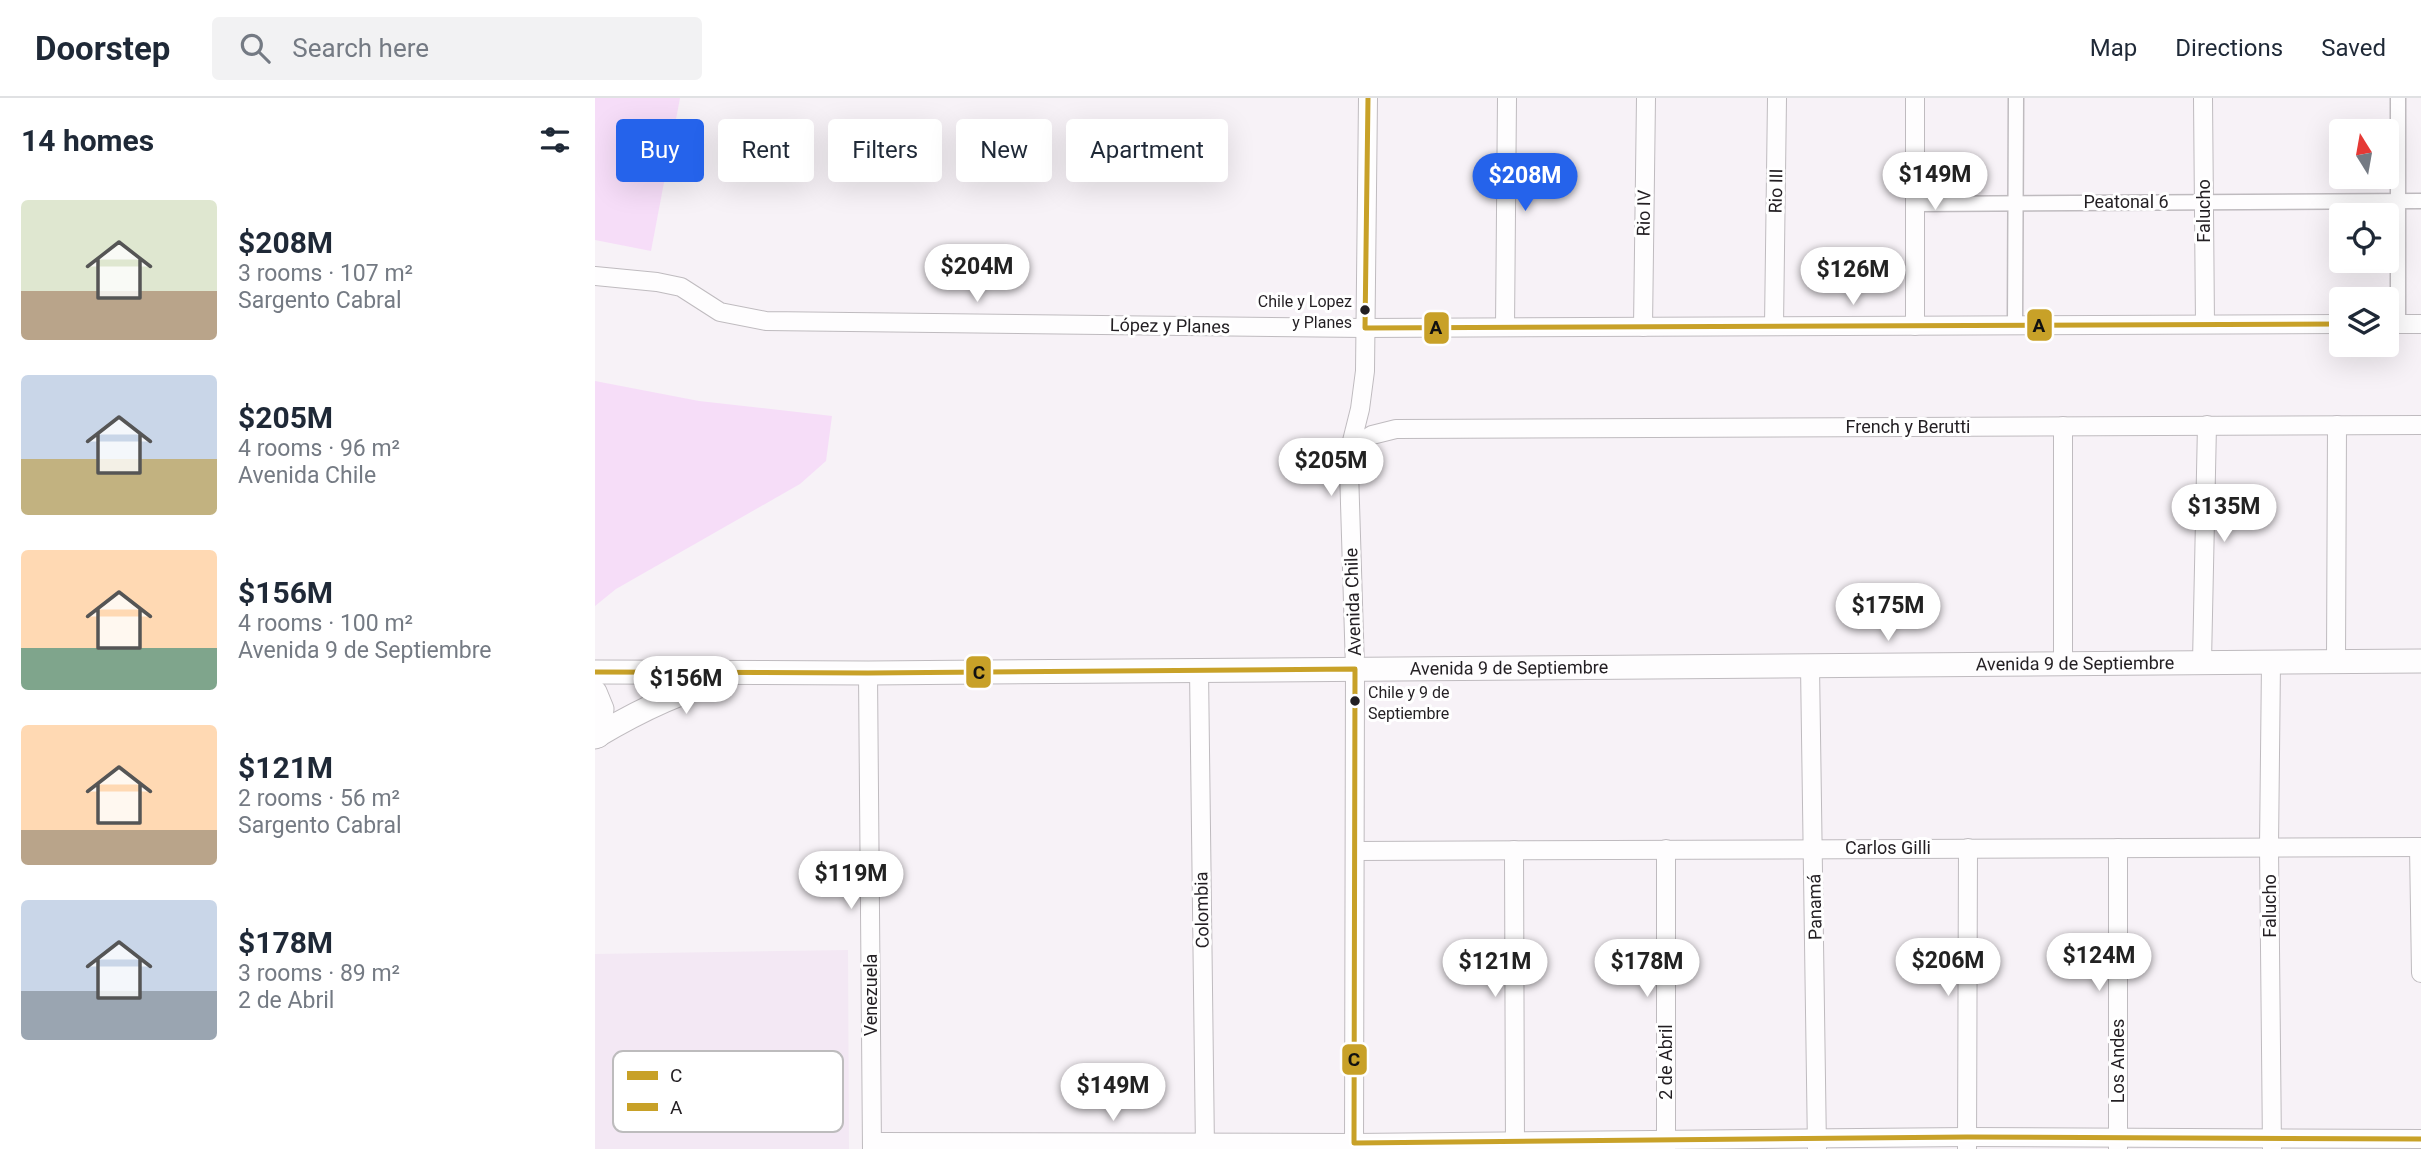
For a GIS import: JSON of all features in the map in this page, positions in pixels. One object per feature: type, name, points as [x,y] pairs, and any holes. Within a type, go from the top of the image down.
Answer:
[{"type":"street","name":"Avenida Chile","points":[[1354,1146],[1355,669],[1350,449],[1360,409],[1365,371],[1368,98]]},
{"type":"street","points":[[1506,327],[1507,98]]},
{"type":"street","name":"Rio IV","points":[[1643,327],[1646,98]]},
{"type":"street","name":"Rio III","points":[[1774,327],[1777,98]]},
{"type":"street","points":[[1915,98],[1915,326]]},
{"type":"street","points":[[2015,325],[2016,98]]},
{"type":"street","name":"Falucho","points":[[2203,98],[2205,324]]},
{"type":"street","points":[[2395,287],[2398,98]]},
{"type":"street","name":"Peatonal 6","points":[[1916,204],[2421,201]]},
{"type":"street","name":"López y Planes","points":[[595,276],[657,282],[681,288],[720,312],[766,321],[1365,328],[2329,324]]},
{"type":"street","points":[[2399,324],[2421,324]]},
{"type":"street","name":"French y Berutti","points":[[1360,409],[1375,420],[1396,429]]},
{"type":"street","points":[[2202,663],[2207,425]]},
{"type":"street","points":[[2336,662],[2337,425]]},
{"type":"street","name":"French y Berutti","points":[[1350,449],[1372,435],[1396,429],[2421,425]]},
{"type":"street","points":[[2063,426],[2063,664]]},
{"type":"street","name":"Avenida 9 de Septiembre","points":[[595,672],[868,673],[2421,661]]},
{"type":"street","name":"Falucho","points":[[2271,662],[2269,847],[2272,1144]]},
{"type":"street","name":"Panamá","points":[[1810,666],[1817,1144]]},
{"type":"street","name":"Colombia","points":[[1199,670],[1205,1146]]},
{"type":"street","points":[[596,737],[677,695],[705,685],[765,671]]},
{"type":"street","name":"Venezuela","points":[[868,673],[872,1146]]},
{"type":"street","points":[[595,692],[601,709],[596,737]]},
{"type":"street","points":[[2420,847],[2421,973]]},
{"type":"street","name":"Carlos Gilli","points":[[1355,851],[2420,847]]},
{"type":"street","points":[[1967,1143],[1968,848]]},
{"type":"street","name":"Los Andes","points":[[2118,848],[2118,1143]]},
{"type":"street","name":"2 de Abril","points":[[1666,849],[1666,1145]]},
{"type":"street","points":[[1514,850],[1515,1146]]},
{"type":"street","points":[[872,1146],[2272,1144],[2421,1139]]},
{"type":"shaded area","points":[[595,98],[680,98],[676,119],[616,119],[616,182],[664,182],[651,251],[595,240]]},
{"type":"shaded area","points":[[595,381],[699,401],[832,416],[826,461],[800,484],[616,589],[595,606]]},
{"type":"shaded area","points":[[848,950],[849,1149],[595,1149],[595,954]]},
{"type":"transit line","name":"A","points":[[1368,98],[1365,328],[2329,324]]},
{"type":"transit line","name":"C","points":[[595,672],[1355,669],[1354,1143],[1967,1137],[2421,1139]]},
{"type":"place","name":"Chile y Lopez y Planes","points":[[1365,310]]},
{"type":"place","name":"Chile y 9 de Septiembre","points":[[1355,701]]}]
